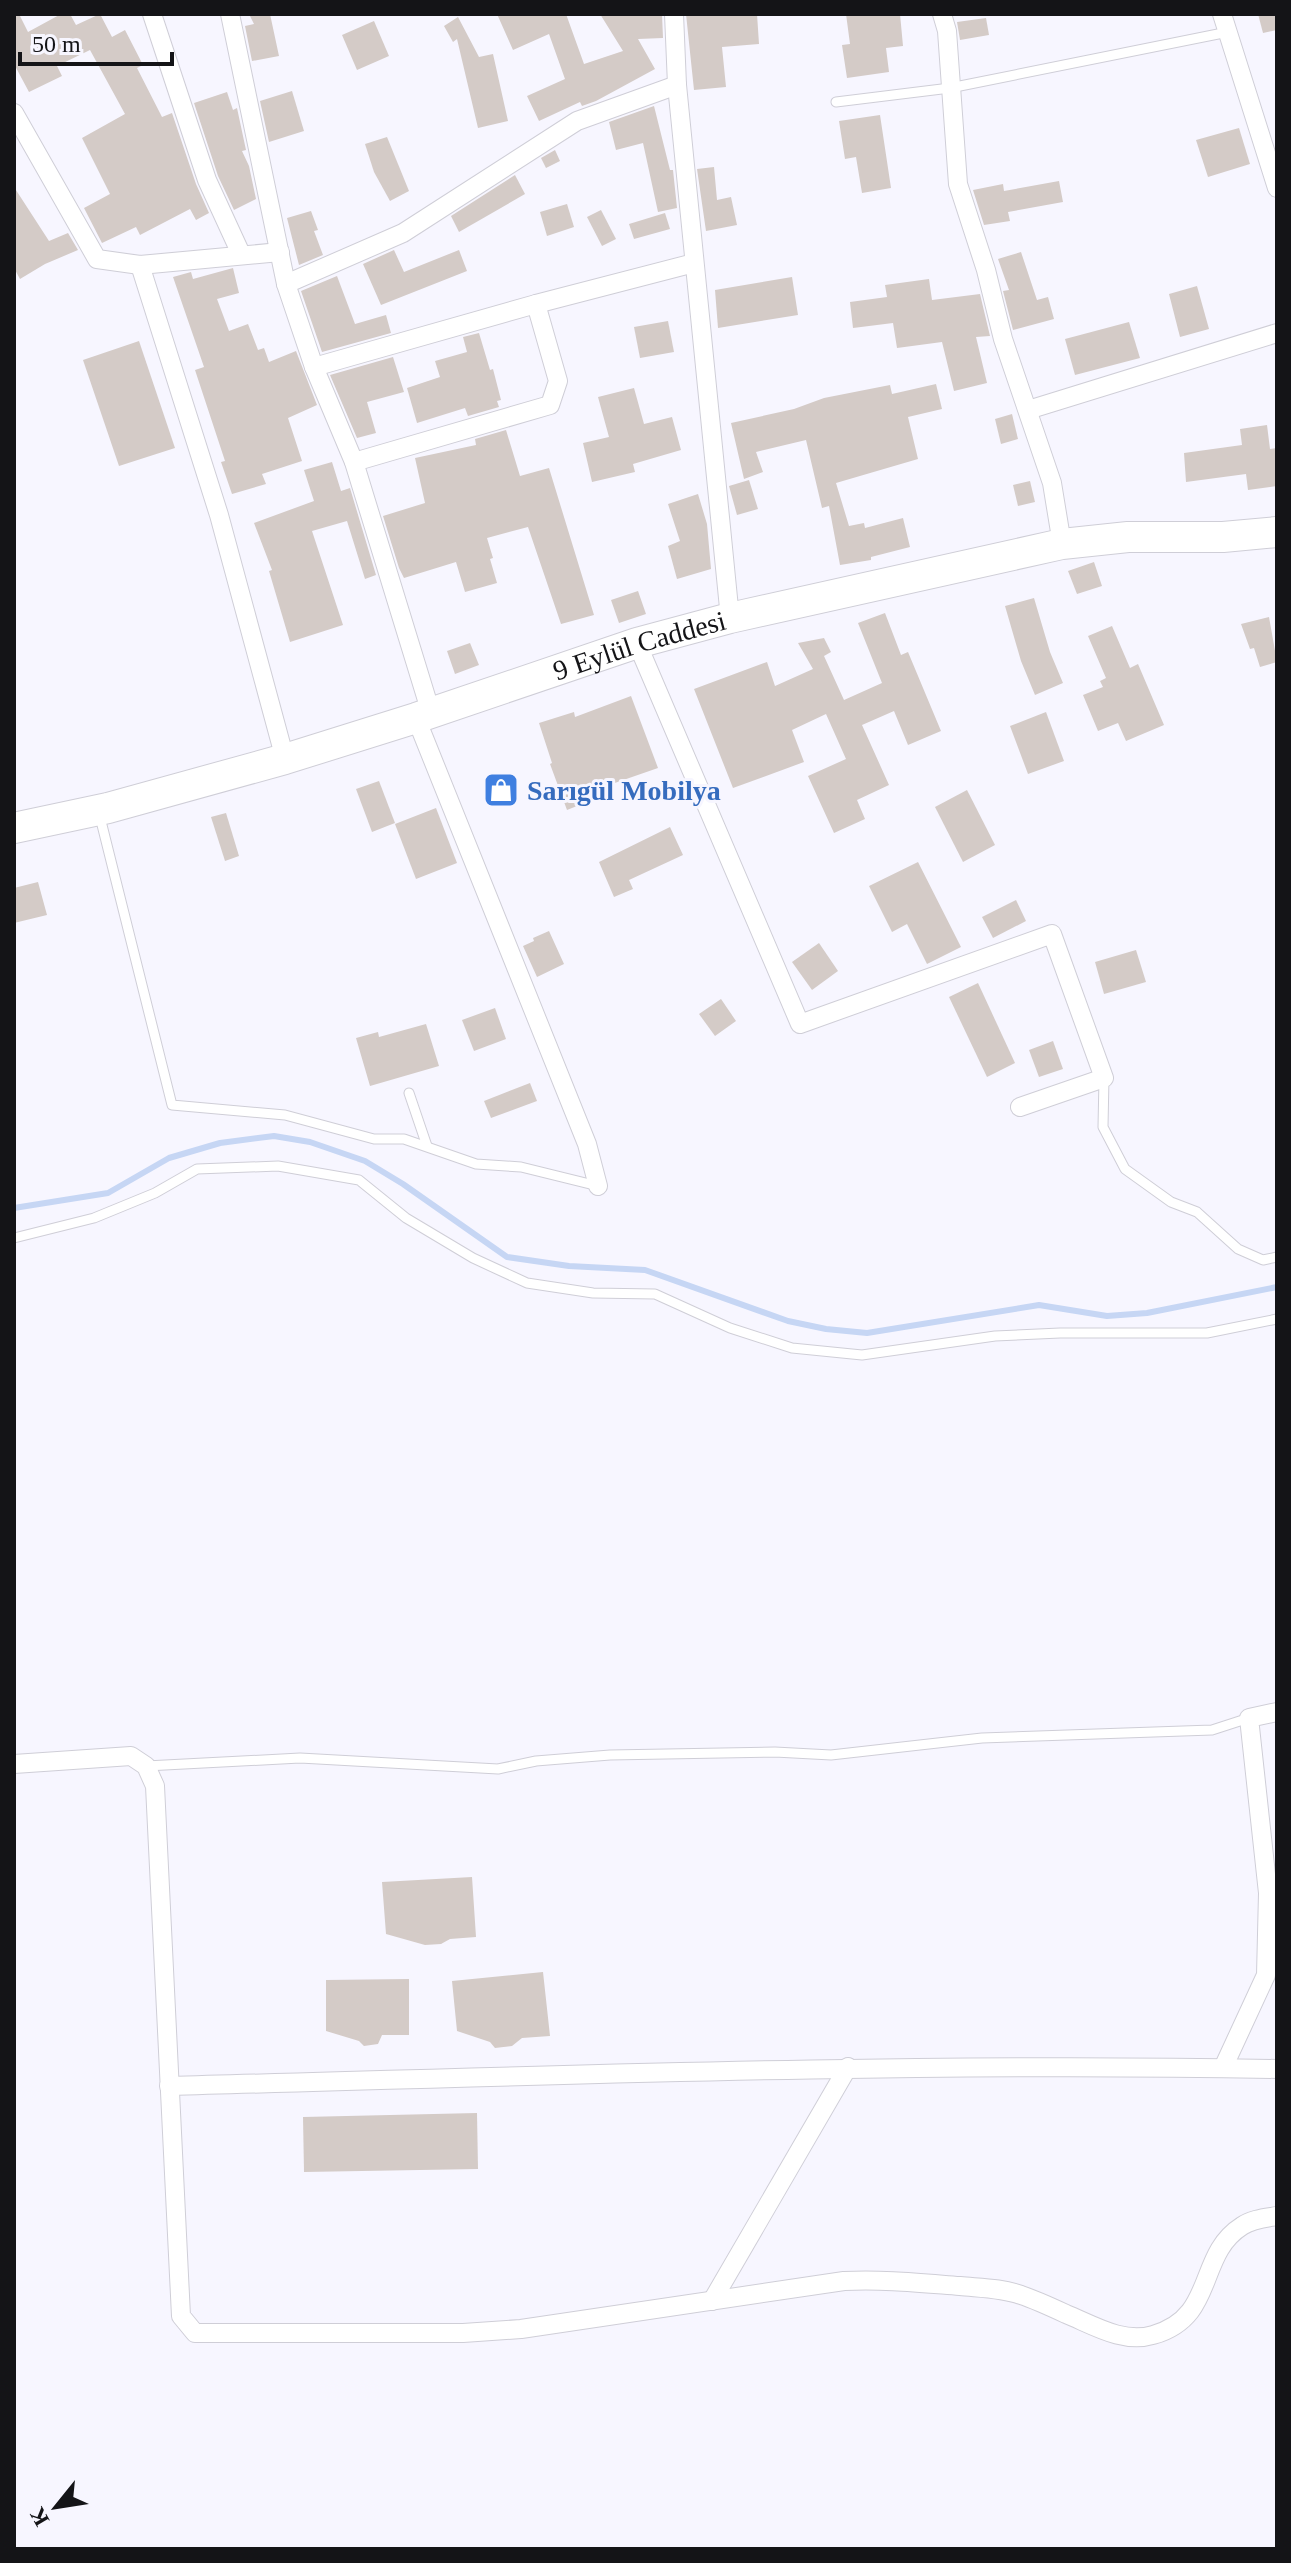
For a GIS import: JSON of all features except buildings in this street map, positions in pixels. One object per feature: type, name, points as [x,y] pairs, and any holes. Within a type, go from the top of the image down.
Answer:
[{"type":"main road","name":"9 Eylül Caddesi","points":[[14,828],[285,759],[637,643],[730,618],[1062,544],[1128,537],[1223,537],[1277,532]]},
{"type":"street","points":[[152,14],[207,180],[241,254]]},
{"type":"street","points":[[230,14],[286,284],[314,367],[354,462],[423,716],[587,1144],[598,1186]]},
{"type":"street","points":[[674,14],[677,85],[730,618]]},
{"type":"street","points":[[942,14],[947,31],[958,184],[986,270],[1003,339],[1052,483],[1062,544]]},
{"type":"street","points":[[1225,23],[1277,188]]},
{"type":"street","points":[[286,284],[403,233],[577,121],[677,85]]},
{"type":"street","points":[[14,113],[97,259],[140,265],[280,252]]},
{"type":"street","points":[[314,367],[694,263]]},
{"type":"street","points":[[140,265],[219,515],[285,759]]},
{"type":"street","points":[[354,462],[550,405],[558,381],[536,304]]},
{"type":"street","points":[[1028,410],[1277,333]]},
{"type":"street","points":[[637,643],[800,1024],[1052,934],[1104,1078],[1020,1107]]},
{"type":"street","points":[[1223,2068],[1266,1975],[1268,1893],[1249,1718],[1277,1712]]},
{"type":"street","points":[[14,1764],[131,1756],[146,1766],[155,1786],[181,2316],[195,2333],[477,2332],[521,2329],[844,2281],[880,2279],[1019,2294],[1117,2335],[1135,2338],[1174,2327],[1191,2313],[1204,2290],[1215,2257],[1229,2237],[1256,2219],[1277,2216]]},
{"type":"street","points":[[169,2086],[848,2067],[1277,2069]]},
{"type":"street","points":[[712,2301],[848,2067]]},
{"type":"lane","points":[[836,102],[950,88],[1225,23]]},
{"type":"lane","points":[[98,809],[172,1105],[285,1115],[374,1139],[404,1139],[476,1164],[521,1167],[598,1186]]},
{"type":"lane","points":[[1104,1078],[1103,1127],[1125,1169],[1171,1202],[1197,1212],[1238,1249],[1263,1260],[1277,1257]]},
{"type":"lane","points":[[409,1093],[427,1146]]},
{"type":"lane","points":[[14,1238],[94,1218],[155,1193],[197,1169],[278,1166],[359,1180],[406,1218],[473,1258],[527,1283],[593,1293],[655,1294],[730,1328],[792,1348],[862,1355],[995,1336],[1207,1333],[1277,1319]]},
{"type":"lane","points":[[146,1766],[300,1758],[498,1769],[536,1761],[610,1755],[761,1752],[831,1755],[982,1738],[1212,1730],[1249,1718]]},
{"type":"waterway","points":[[14,1208],[108,1193],[169,1158],[220,1143],[274,1136],[310,1142],[365,1161],[507,1257],[569,1266],[645,1270],[788,1321],[826,1329],[867,1333],[1039,1305],[1107,1316],[1147,1313],[1277,1287]]},
{"type":"place","name":"Sarıgül Mobilya","points":[[501,790]]}]
